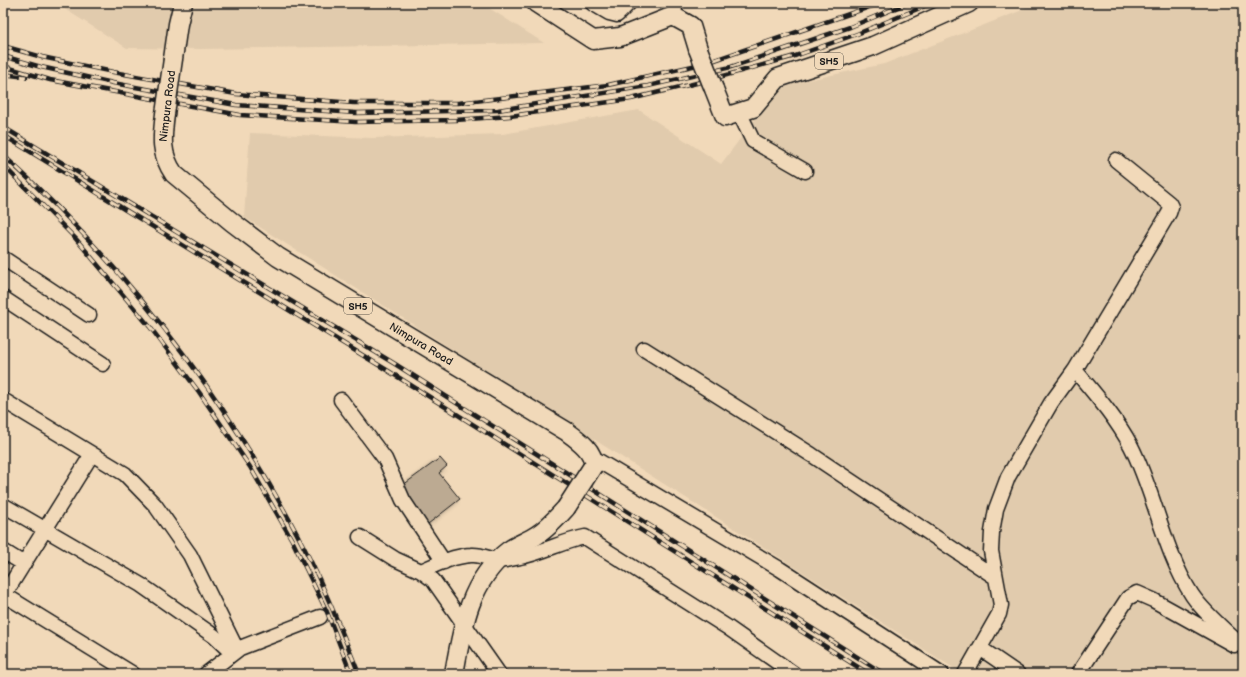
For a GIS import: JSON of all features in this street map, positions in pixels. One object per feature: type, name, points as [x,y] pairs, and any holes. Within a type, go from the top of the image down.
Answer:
[{"type":"main road","name":"Nimpura Road","points":[[183,3],[178,24],[165,114],[162,148],[168,165],[174,174],[232,222],[278,257],[566,431],[589,451],[592,462]]},
{"type":"main road","name":"SH5","points":[[536,3],[593,40],[620,37],[675,10],[691,26],[698,49],[725,117],[753,108],[778,78],[873,46],[969,3]]},
{"type":"main road","points":[[454,674],[464,622],[473,594],[497,561],[509,550],[539,534],[566,508],[592,462]]},
{"type":"street","points":[[592,3],[609,13],[617,15],[629,3]]},
{"type":"street","points":[[739,112],[753,141],[805,171]]},
{"type":"street","points":[[965,674],[999,614],[1001,605],[995,578],[992,545],[996,509],[1008,477],[1051,403],[1075,370],[1169,214],[1171,207],[1169,203],[1116,160]]},
{"type":"street","points":[[3,258],[89,314]]},
{"type":"street","points":[[3,298],[103,364]]},
{"type":"street","points":[[644,349],[812,454],[995,578]]},
{"type":"street","points":[[1075,370],[1103,404],[1130,446],[1184,582],[1193,596],[1243,649]]},
{"type":"street","points":[[3,400],[125,474],[166,519],[190,555],[235,652]]},
{"type":"street","points":[[341,400],[385,459],[403,500],[444,562]]},
{"type":"street","points":[[92,454],[4,595],[133,674]]},
{"type":"street","points":[[592,462],[780,569],[942,674]]},
{"type":"street","points":[[3,505],[141,585],[235,652]]},
{"type":"street","points":[[360,537],[395,559],[421,570],[439,586],[499,674]]},
{"type":"street","points":[[421,570],[458,557],[471,555],[482,555],[497,561],[546,550],[575,539],[585,537],[727,627],[794,674]]},
{"type":"street","points":[[3,551],[24,564]]},
{"type":"street","points":[[1078,674],[1128,598],[1137,593],[1153,600],[1243,649]]},
{"type":"street","points":[[206,674],[235,652],[320,617]]},
{"type":"street","points":[[980,648],[1018,674]]},
{"type":"shaded area","points":[[55,3],[481,3],[544,43],[201,49],[127,48]]},
{"type":"shaded area","points":[[1032,3],[1243,3],[1243,674],[963,674],[244,217],[250,133],[372,138],[503,134],[639,110],[721,164],[780,86],[884,64],[1020,11]]},
{"type":"building","points":[[440,458],[447,466],[439,473],[460,499],[428,524],[399,488]]},
{"type":"railway","points":[[3,46],[42,57],[113,72],[236,94],[354,103],[458,103],[608,85],[706,63],[881,3]]},
{"type":"railway","points":[[3,56],[41,67],[113,83],[236,105],[356,113],[498,110],[648,86],[731,67],[850,27],[908,3]]},
{"type":"railway","points":[[3,66],[50,80],[240,115],[356,122],[456,120],[510,116],[631,99],[709,80],[795,56],[857,34],[932,3]]},
{"type":"railway","points":[[3,74],[26,77]]},
{"type":"railway","points":[[3,127],[395,364],[884,674]]},
{"type":"railway","points":[[3,135],[390,372],[869,674]]},
{"type":"railway","points":[[3,155],[47,196],[129,285],[202,380],[268,481],[297,534],[322,586],[359,674]]},
{"type":"railway","points":[[3,165],[76,239],[150,327],[199,392],[250,467],[292,540],[327,612],[351,674]]}]
